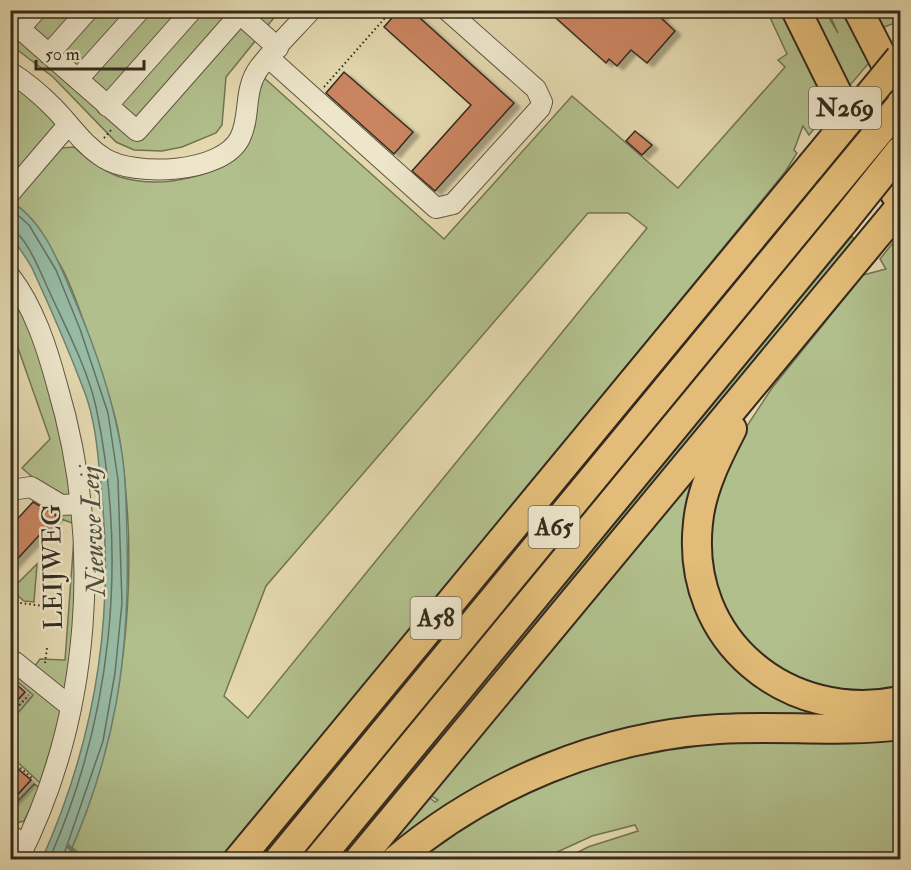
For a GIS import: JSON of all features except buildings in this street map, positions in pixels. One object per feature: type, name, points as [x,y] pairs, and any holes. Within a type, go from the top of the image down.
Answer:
[{"type":"highway","name":"N269","points":[[796,10],[844,107],[900,202]]},
{"type":"highway","name":"N269","points":[[858,10],[900,92]]},
{"type":"highway","name":"A58","points":[[238,860],[900,58]]},
{"type":"highway","name":"A65","points":[[279,860],[900,106]]},
{"type":"highway","name":"A65","points":[[318,860],[900,151]]},
{"type":"highway","points":[[359,860],[900,207]]},
{"type":"highway","points":[[757,381],[716,460],[701,502],[697,547],[701,577],[708,603],[720,626],[736,648],[756,669],[779,685],[804,697],[828,703],[878,705],[900,700]]},
{"type":"highway","points":[[396,860],[448,820],[485,798],[545,769],[597,751],[652,738],[716,729],[759,727],[852,730],[900,725]]},
{"type":"street","points":[[36,10],[15,24],[136,132],[242,12],[277,49],[314,98],[436,208],[453,204],[540,108],[542,102],[536,89],[447,10]]},
{"type":"street","points":[[49,54],[88,10]]},
{"type":"street","points":[[78,79],[140,10]]},
{"type":"street","points":[[107,106],[192,10]]},
{"type":"street","points":[[10,72],[54,107],[68,126],[107,160],[122,165],[162,170],[199,164],[231,149],[240,138],[247,94],[259,68],[311,10]]},
{"type":"street","points":[[13,190],[68,126]]},
{"type":"street","name":"LEIJWEG","points":[[10,276],[28,304],[54,373],[70,434],[84,540],[84,612],[71,706],[56,765],[18,847]]},
{"type":"street","points":[[18,489],[31,487],[61,505],[81,504]]},
{"type":"street","points":[[15,662],[42,686],[71,706]]},
{"type":"path","points":[[314,98],[392,10]]},
{"type":"path","points":[[96,131],[104,138]]},
{"type":"path","points":[[10,594],[21,603],[51,607]]},
{"type":"path","points":[[10,715],[29,694],[42,686]]},
{"type":"path","points":[[10,759],[34,780]]},
{"type":"shaded area","points":[[273,10],[277,14],[226,77],[222,125],[216,133],[182,147],[162,151],[134,150],[116,142],[53,77],[11,45],[11,11]]},
{"type":"shaded area","points":[[767,11],[785,11],[835,104],[809,135],[803,126],[794,150],[797,153],[785,172],[282,787],[220,859],[67,859],[87,810],[103,759],[115,707],[128,601],[129,547],[120,441],[105,383],[79,308],[62,268],[13,203],[62,148],[74,147],[107,171],[120,177],[136,180],[172,181],[206,172],[222,165],[246,142],[253,127],[262,76],[444,239],[572,96],[678,188],[785,67],[778,60],[787,54]],"holes":[[[588,213],[628,213],[647,228],[248,718],[224,696],[266,586]]]},
{"type":"shaded area","points":[[804,11],[825,11],[838,33],[828,11],[847,11],[873,58],[846,90]]},
{"type":"shaded area","points":[[871,11],[900,11],[900,21],[879,29]]},
{"type":"shaded area","points":[[11,80],[60,124],[11,182]]},
{"type":"shaded area","points":[[817,175],[820,180],[259,859],[251,860]]},
{"type":"shaded area","points":[[835,206],[838,212],[330,827],[302,859],[292,860]]},
{"type":"shaded area","points":[[900,234],[900,695],[858,700],[764,665],[717,602],[705,528],[741,435],[772,388],[863,275],[886,269],[880,259]]},
{"type":"shaded area","points":[[852,236],[854,240],[346,859],[338,860]]},
{"type":"shaded area","points":[[11,291],[41,350],[73,488],[69,495],[52,494],[22,468],[50,439],[11,328]]},
{"type":"shaded area","points":[[709,455],[699,485],[716,634],[855,714],[649,733],[387,859],[377,860],[429,797],[435,802],[438,800],[430,795]]},
{"type":"shaded area","points":[[63,513],[76,514],[79,560],[67,693],[34,667],[40,659],[65,660],[75,524],[61,519]]},
{"type":"shaded area","points":[[37,564],[34,602],[24,601],[11,590]]},
{"type":"shaded area","points":[[11,669],[63,709],[40,783],[11,756],[11,721],[33,695],[11,676]]},
{"type":"shaded area","points":[[900,734],[900,859],[565,859],[588,847],[638,831],[635,825],[592,836],[542,859],[410,860],[444,835],[570,771],[678,743]]},
{"type":"shaded area","points":[[34,784],[40,788],[24,821],[12,824],[11,803],[14,805]]},
{"type":"water","points":[[10,201],[33,220],[51,246],[76,303],[106,385],[119,437],[124,474],[127,579],[122,662],[108,740],[97,780],[67,859],[42,859],[76,769],[97,677],[105,583],[105,535],[101,487],[89,404],[39,283],[12,236]]},
{"type":"waterway","points":[[68,846],[85,860]]},
{"type":"water label","name":"Nieuwe Leij","points":[[93,531]]}]
